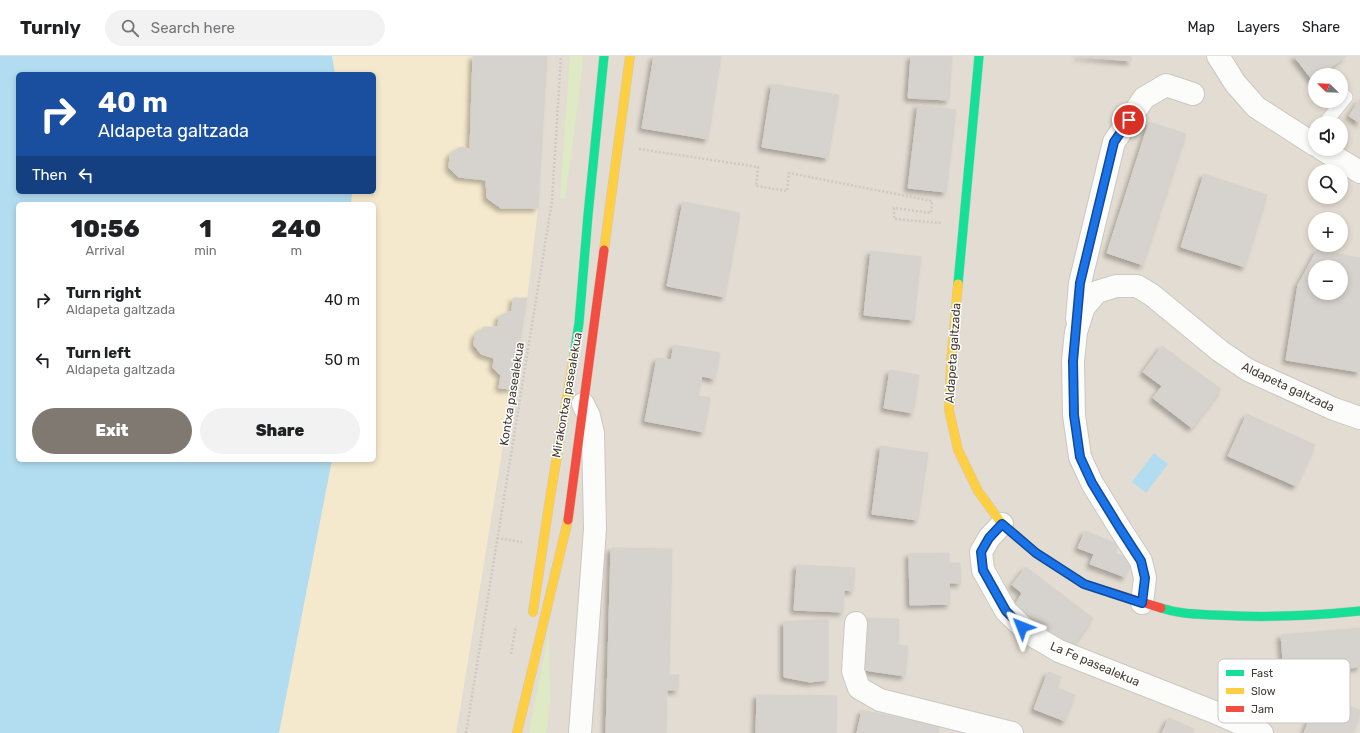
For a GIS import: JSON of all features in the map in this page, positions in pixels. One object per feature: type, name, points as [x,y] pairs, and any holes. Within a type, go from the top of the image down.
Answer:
[{"type":"main road","name":"Mirakontxa pasealekua","points":[[532,619],[580,316],[588,215],[604,56]]},
{"type":"main road","name":"Mirakontxa pasealekua","points":[[516,733],[572,522],[583,404],[630,56]]},
{"type":"main road","name":"Aldapeta galtzada","points":[[979,56],[951,362],[950,410],[958,450],[978,491],[1002,524],[1036,553],[1084,584],[1142,603],[1175,613],[1251,617],[1320,615],[1360,611]]},
{"type":"main road","name":"Mirakontxa pasealekua","points":[[516,733],[528,649]]},
{"type":"street","points":[[1218,56],[1235,83],[1256,107],[1308,139]]},
{"type":"street","name":"Aldapeta galtzada","points":[[1142,603],[1145,578],[1141,561],[1092,483],[1080,457],[1074,408],[1073,361],[1080,283],[1114,142],[1144,98],[1166,85],[1193,94]]},
{"type":"street","points":[[1335,156],[1360,172]]},
{"type":"street","name":"Aldapeta galtzada","points":[[1076,332],[1084,306],[1097,292],[1116,286],[1137,286],[1152,295],[1220,351],[1248,370],[1334,409],[1360,418]]},
{"type":"street","name":"Mirakontxa pasealekua","points":[[580,733],[595,529],[593,433],[589,416],[583,404]]},
{"type":"street","points":[[560,438],[566,455],[560,508],[561,512],[583,535],[592,564]]},
{"type":"street","points":[[572,522],[581,526],[586,524],[594,512]]},
{"type":"street","name":"La Fe pasealekua","points":[[1002,524],[989,538],[981,552],[983,570],[1006,611],[1030,634],[1059,652],[1218,714]]},
{"type":"street","points":[[856,623],[853,671],[859,688],[880,700],[1012,733]]},
{"type":"street","name":"La Fe pasealekua","points":[[1239,723],[1262,733]]},
{"type":"lane","points":[[1331,116],[1337,108]]},
{"type":"path","name":"Kontxa pasealekua","points":[[466,733],[552,201],[561,56]]},
{"type":"path","points":[[638,148],[758,166],[756,186],[787,191],[789,173],[932,201],[930,213],[894,208],[894,218],[964,226]]},
{"type":"shaded area","points":[[547,56],[1360,56],[1360,733],[456,733],[527,298],[538,208]]},
{"type":"green space","points":[[570,56],[583,56],[565,198],[560,198]]},
{"type":"green space","points":[[549,632],[550,702],[546,733],[529,733]]},
{"type":"sand","points":[[18,56],[547,56],[538,208],[527,298],[456,733],[29,733],[35,462],[376,462],[376,202],[25,202],[24,194],[376,194],[376,72],[20,72]]},
{"type":"water","points":[[0,56],[332,56],[335,72],[16,72],[16,194],[352,194],[351,202],[16,202],[16,462],[332,462],[279,733],[0,733]]},
{"type":"water","points":[[1154,453],[1168,464],[1146,493],[1132,482]]},
{"type":"building","points":[[473,56],[547,56],[538,208],[501,208],[487,198],[486,180],[459,177],[449,168],[450,154],[460,147],[470,149]]},
{"type":"building","points":[[654,56],[721,56],[708,139],[642,128]]},
{"type":"building","points":[[911,56],[952,56],[949,100],[908,98]]},
{"type":"building","points":[[1077,56],[1131,56],[1131,61]]},
{"type":"building","points":[[1294,56],[1346,56],[1330,68],[1308,68],[1308,74]]},
{"type":"building","points":[[772,84],[839,95],[828,158],[762,147]]},
{"type":"building","points":[[1360,99],[1360,123],[1349,116]]},
{"type":"building","points":[[918,105],[956,110],[946,192],[908,188]]},
{"type":"building","points":[[1149,122],[1186,134],[1143,265],[1107,253]]},
{"type":"building","points":[[1204,174],[1267,195],[1245,267],[1181,247]]},
{"type":"building","points":[[683,202],[740,213],[725,297],[667,286]]},
{"type":"building","points":[[871,251],[921,257],[914,320],[864,315]]},
{"type":"building","points":[[1316,252],[1328,252],[1360,258],[1360,372],[1286,360],[1298,285],[1308,267],[1308,300],[1348,300],[1348,260],[1312,260]]},
{"type":"building","points":[[513,298],[527,298],[512,389],[499,388],[501,375],[493,368],[494,358],[481,354],[474,345],[475,335],[484,327],[498,327],[499,316],[512,311]]},
{"type":"building","points":[[674,345],[720,353],[715,379],[702,376],[698,396],[710,398],[704,432],[645,421],[657,358],[671,360]]},
{"type":"building","points":[[1162,346],[1221,389],[1192,428],[1153,398],[1162,386],[1143,372]]},
{"type":"building","points":[[890,370],[919,375],[913,413],[884,408]]},
{"type":"building","points":[[1247,414],[1315,445],[1296,486],[1228,456]]},
{"type":"building","points":[[881,446],[928,453],[918,520],[872,514]]},
{"type":"building","points":[[1085,531],[1118,544],[1115,553],[1132,560],[1125,577],[1090,564],[1094,554],[1078,548]]},
{"type":"building","points":[[611,548],[672,549],[669,675],[679,675],[678,690],[667,690],[666,733],[606,733]]},
{"type":"building","points":[[949,553],[949,563],[960,563],[961,583],[949,583],[950,604],[910,605],[909,554]]},
{"type":"building","points":[[797,565],[855,568],[853,591],[844,590],[843,612],[794,610]]},
{"type":"building","points":[[1026,567],[1093,618],[1070,650],[1028,623],[1015,605],[1022,593],[1012,585]]},
{"type":"building","points":[[868,618],[899,619],[898,645],[908,646],[905,676],[864,670]]},
{"type":"building","points":[[828,619],[828,680],[810,682],[784,677],[784,622]]},
{"type":"building","points":[[1360,628],[1360,667],[1350,668],[1350,659],[1283,659],[1281,635]]},
{"type":"building","points":[[1048,672],[1061,677],[1057,688],[1075,695],[1065,721],[1034,709]]},
{"type":"building","points":[[757,695],[837,696],[836,733],[756,733]]},
{"type":"building","points":[[1350,706],[1360,710],[1353,733],[1304,733],[1308,723],[1350,723]]},
{"type":"building","points":[[862,710],[939,727],[938,733],[857,733]]},
{"type":"building","points":[[1169,718],[1194,729],[1192,733],[1162,733]]},
{"type":"traffic: fast","points":[[574,355],[579,323],[604,56]]},
{"type":"traffic: fast","points":[[958,284],[979,56]]},
{"type":"traffic: fast","points":[[1161,608],[1188,613],[1233,616],[1306,615],[1360,611]]},
{"type":"traffic: slow","points":[[604,250],[630,56]]},
{"type":"traffic: slow","points":[[958,284],[951,362],[949,410],[958,450],[978,491],[1002,524],[1036,553]]},
{"type":"traffic: slow","points":[[533,612],[574,355]]},
{"type":"traffic: slow","points":[[517,733],[568,520]]},
{"type":"traffic: jam","points":[[568,520],[604,250]]},
{"type":"traffic: jam","points":[[1036,553],[1084,584],[1161,608]]},
{"type":"route","points":[[1022,627],[1006,611],[983,570],[981,552],[989,538],[1002,524],[1036,553],[1084,584],[1142,603],[1145,578],[1141,561],[1092,483],[1080,457],[1074,415],[1073,361],[1080,283],[1114,142],[1129,120]]}]
